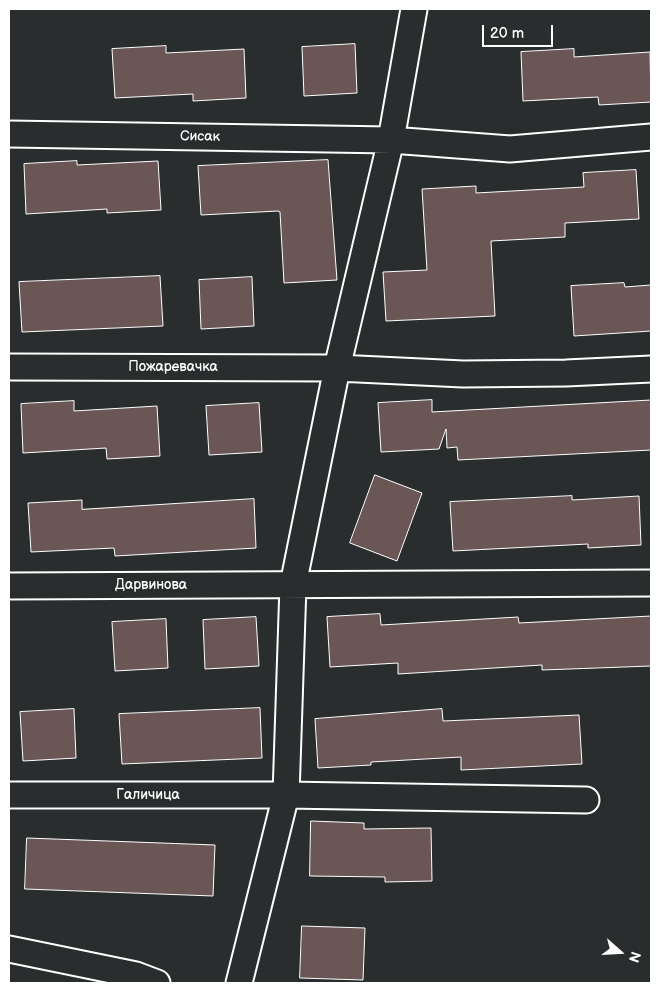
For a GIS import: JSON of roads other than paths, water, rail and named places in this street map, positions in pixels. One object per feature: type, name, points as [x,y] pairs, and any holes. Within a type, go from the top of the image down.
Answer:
[{"type":"street","points":[[239,983],[286,795],[293,585],[337,368],[391,140],[414,9]]},
{"type":"street","name":"Сисак","points":[[9,134],[391,140],[510,149],[651,137]]},
{"type":"street","name":"Пожаревачка","points":[[9,367],[337,368],[463,374],[566,373],[651,368]]},
{"type":"street","name":"Дарвинова","points":[[9,586],[651,583]]},
{"type":"street","name":"Галичица","points":[[9,795],[286,795],[586,800]]},
{"type":"street","points":[[9,949],[136,975],[157,983]]}]
